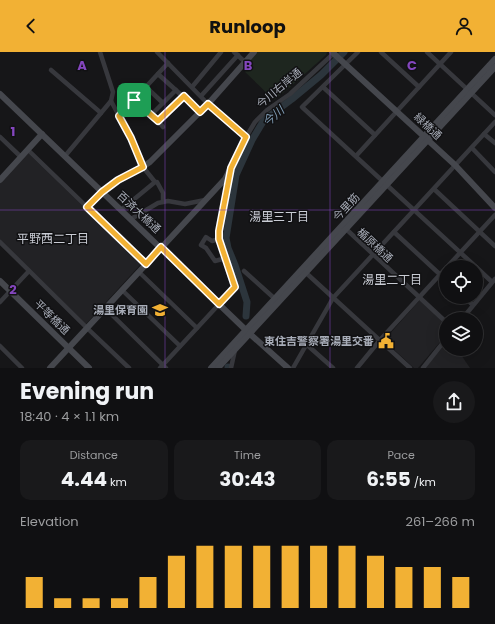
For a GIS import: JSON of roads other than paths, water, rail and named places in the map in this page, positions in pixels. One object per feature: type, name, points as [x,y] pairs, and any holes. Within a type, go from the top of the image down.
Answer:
[{"type":"street","points":[[65,156],[111,102],[113,92],[100,52]]},
{"type":"street","points":[[158,52],[208,104],[246,137]]},
{"type":"street","points":[[192,87],[221,52]]},
{"type":"street","points":[[87,207],[102,192],[118,180],[150,162],[208,104],[254,52]]},
{"type":"street","name":"緑橋通","points":[[333,52],[455,165],[495,208]]},
{"type":"street","name":"今川右岸通","points":[[219,304],[235,287],[219,239],[219,231],[231,168],[255,122],[267,110],[290,94],[333,52]]},
{"type":"street","points":[[358,52],[302,106],[468,260]]},
{"type":"street","points":[[381,52],[419,87]]},
{"type":"street","points":[[427,52],[495,114]]},
{"type":"street","points":[[356,156],[451,52]]},
{"type":"street","points":[[201,96],[236,54],[245,62]]},
{"type":"street","name":"今里筋","points":[[211,368],[248,332],[469,91],[495,60]]},
{"type":"street","points":[[119,116],[168,63]]},
{"type":"street","name":"今里筋","points":[[469,91],[495,67]]},
{"type":"street","points":[[51,70],[101,113]]},
{"type":"street","points":[[158,74],[200,112]]},
{"type":"street","points":[[146,87],[163,103]]},
{"type":"street","points":[[323,87],[375,135]]},
{"type":"street","points":[[151,115],[176,90]]},
{"type":"street","name":"百済大橋通","points":[[0,94],[248,332],[288,368]]},
{"type":"street","points":[[158,121],[184,96]]},
{"type":"street","points":[[134,100],[163,127]]},
{"type":"street","points":[[111,102],[131,138],[143,167],[161,188],[163,202]]},
{"type":"street","points":[[293,368],[333,298],[495,122]]},
{"type":"street","points":[[1,176],[42,134]]},
{"type":"street","points":[[484,134],[495,143]]},
{"type":"street","points":[[0,137],[21,157]]},
{"type":"street","points":[[472,148],[495,172]]},
{"type":"street","points":[[28,150],[146,264]]},
{"type":"street","points":[[51,367],[225,179],[231,168]]},
{"type":"street","points":[[121,210],[155,182]]},
{"type":"street","name":"今里筋","points":[[218,368],[236,350],[274,298],[304,271],[346,229],[385,183]]},
{"type":"street","points":[[434,189],[495,246]]},
{"type":"street","points":[[131,219],[158,203],[168,201],[185,204],[205,200]]},
{"type":"street","points":[[453,260],[495,215]]},
{"type":"street","name":"楯原橋通","points":[[346,229],[439,316]]},
{"type":"street","points":[[394,232],[439,274]]},
{"type":"street","points":[[219,239],[212,241],[206,237],[201,246],[206,248],[216,261],[226,258]]},
{"type":"street","points":[[0,242],[129,368]]},
{"type":"street","points":[[0,302],[29,271]]},
{"type":"street","points":[[244,271],[274,298]]},
{"type":"street","points":[[304,271],[410,368]]},
{"type":"street","points":[[138,272],[197,328]]},
{"type":"street","points":[[468,312],[494,280],[483,272]]},
{"type":"street","points":[[357,368],[380,340],[439,276]]},
{"type":"street","name":"平等橋通","points":[[0,280],[90,368]]},
{"type":"street","points":[[122,290],[180,346]]},
{"type":"street","points":[[105,308],[163,367],[180,346],[219,304]]},
{"type":"street","points":[[306,344],[333,368]]},
{"type":"street","points":[[0,346],[22,368]]},
{"type":"street","points":[[423,368],[439,348]]},
{"type":"street","points":[[231,368],[236,350]]},
{"type":"waterway","name":"今川","points":[[246,316],[247,302],[228,248],[226,238],[236,175],[252,140],[264,120],[321,75],[344,52]]},
{"type":"place","name":"湯里保育園","points":[[160,310]]},
{"type":"place","name":"東住吉警察署湯里交番","points":[[386,341]]},
{"type":"district","name":"湯里三丁目","points":[[279,216]]},
{"type":"district","name":"平野西二丁目","points":[[53,238]]},
{"type":"district","name":"湯里二丁目","points":[[392,279]]}]
